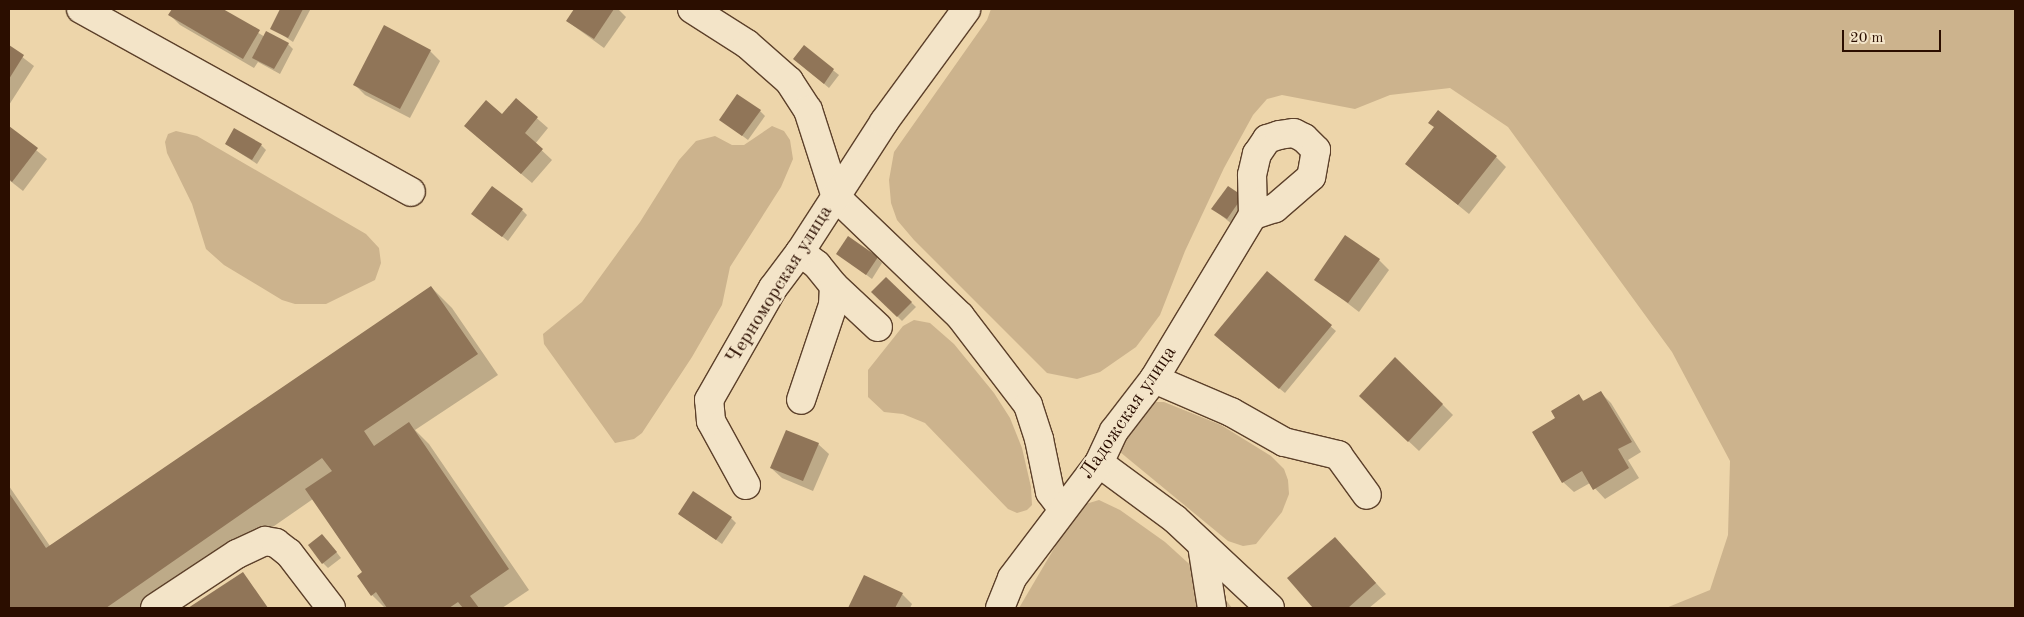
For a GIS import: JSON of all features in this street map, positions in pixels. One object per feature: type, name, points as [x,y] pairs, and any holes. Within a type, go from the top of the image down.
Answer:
[{"type":"lane","points":[[82,9],[411,192]]},
{"type":"lane","points":[[692,9],[746,44],[789,81],[808,110],[836,197],[960,316],[1028,405],[1039,439],[1050,492],[1063,509]]},
{"type":"lane","name":"Черноморская улица","points":[[746,485],[711,421],[709,400],[773,288],[800,252],[884,122],[966,10]]},
{"type":"lane","name":"Ладожская улица","points":[[1000,608],[1012,578],[1099,463],[1114,431],[1154,379],[1253,215]]},
{"type":"lane","points":[[800,252],[817,265],[834,286],[878,328]]},
{"type":"lane","points":[[801,400],[833,305],[834,286]]},
{"type":"lane","points":[[1154,379],[1231,412],[1284,442],[1338,455],[1367,495]]},
{"type":"lane","points":[[1099,463],[1175,519],[1270,608]]},
{"type":"lane","points":[[155,608],[236,554],[265,541],[276,543],[289,553],[331,608]]},
{"type":"lane","points":[[1202,545],[1212,608]]},
{"type":"shaded area","points":[[991,9],[2015,9],[2015,608],[1666,608],[1710,590],[1728,535],[1730,461],[1672,352],[1508,127],[1450,88],[1390,95],[1355,109],[1282,95],[1267,99],[1253,115],[1224,168],[1185,251],[1160,315],[1136,347],[1100,372],[1077,379],[1047,373],[914,240],[897,220],[891,203],[889,180],[894,152],[987,20]]},
{"type":"shaded area","points":[[772,126],[784,131],[790,140],[793,159],[781,187],[730,267],[722,305],[692,357],[642,433],[634,439],[615,443],[544,344],[543,334],[582,302],[640,222],[679,160],[696,141],[715,136],[732,145],[744,145]]},
{"type":"shaded area","points":[[176,131],[197,136],[366,234],[379,248],[381,263],[375,280],[326,304],[295,304],[282,300],[224,265],[206,249],[192,204],[167,153],[165,142],[168,134]]},
{"type":"shaded area","points":[[914,320],[930,323],[954,344],[994,393],[1010,418],[1022,448],[1031,487],[1032,505],[1027,510],[1017,513],[1008,509],[925,423],[903,414],[884,412],[868,397],[868,370],[903,326]]},
{"type":"shaded area","points":[[1155,402],[1164,402],[1221,425],[1271,456],[1284,469],[1288,480],[1289,494],[1282,512],[1256,544],[1243,546],[1228,541],[1120,452],[1120,443]]},
{"type":"shaded area","points":[[1099,500],[1120,510],[1165,542],[1219,591],[1232,608],[1019,608],[1079,506]]},
{"type":"building","points":[[172,9],[223,9],[260,30],[243,59],[168,15]]},
{"type":"building","points":[[280,9],[303,9],[288,38],[270,29]]},
{"type":"building","points":[[574,9],[614,9],[594,39],[566,21]]},
{"type":"building","points":[[384,25],[431,50],[400,109],[353,85]]},
{"type":"building","points":[[266,31],[289,43],[274,69],[252,58]]},
{"type":"building","points":[[9,45],[24,55],[9,79]]},
{"type":"building","points":[[804,45],[834,69],[824,84],[793,59]]},
{"type":"building","points":[[737,94],[761,110],[742,136],[719,120]]},
{"type":"building","points":[[516,98],[538,117],[525,133],[543,149],[521,174],[464,126],[486,100],[502,114]]},
{"type":"building","points":[[1438,110],[1497,156],[1458,205],[1405,164],[1434,127],[1428,123]]},
{"type":"building","points":[[9,126],[38,148],[12,182],[9,179]]},
{"type":"building","points":[[234,128],[262,144],[252,160],[225,144]]},
{"type":"building","points":[[492,186],[523,209],[502,237],[471,214]]},
{"type":"building","points":[[1228,186],[1243,196],[1227,219],[1211,209]]},
{"type":"building","points":[[1345,235],[1380,259],[1348,303],[1314,280]]},
{"type":"building","points":[[848,236],[878,257],[866,275],[836,254]]},
{"type":"building","points":[[1267,271],[1332,325],[1279,389],[1214,335]]},
{"type":"building","points":[[886,277],[912,302],[897,317],[871,292]]},
{"type":"building","points":[[431,286],[478,354],[364,431],[374,446],[409,422],[509,569],[470,596],[479,608],[463,608],[458,602],[449,608],[387,608],[376,592],[371,596],[357,576],[362,572],[305,489],[332,471],[322,458],[106,608],[9,608],[9,493],[46,548]]},
{"type":"building","points":[[1395,357],[1443,404],[1408,442],[1359,396]]},
{"type":"building","points":[[1601,391],[1632,442],[1618,449],[1629,468],[1593,490],[1582,471],[1562,483],[1532,432],[1555,418],[1551,411],[1579,394],[1583,401]]},
{"type":"building","points":[[786,430],[819,443],[803,481],[770,468]]},
{"type":"building","points":[[693,491],[732,517],[716,540],[678,514]]},
{"type":"building","points":[[322,534],[337,552],[322,564],[308,545]]},
{"type":"building","points":[[1335,537],[1376,583],[1348,608],[1313,608],[1287,578]]},
{"type":"building","points":[[243,572],[268,608],[188,608]]},
{"type":"building","points":[[864,575],[903,593],[895,608],[848,608]]}]
